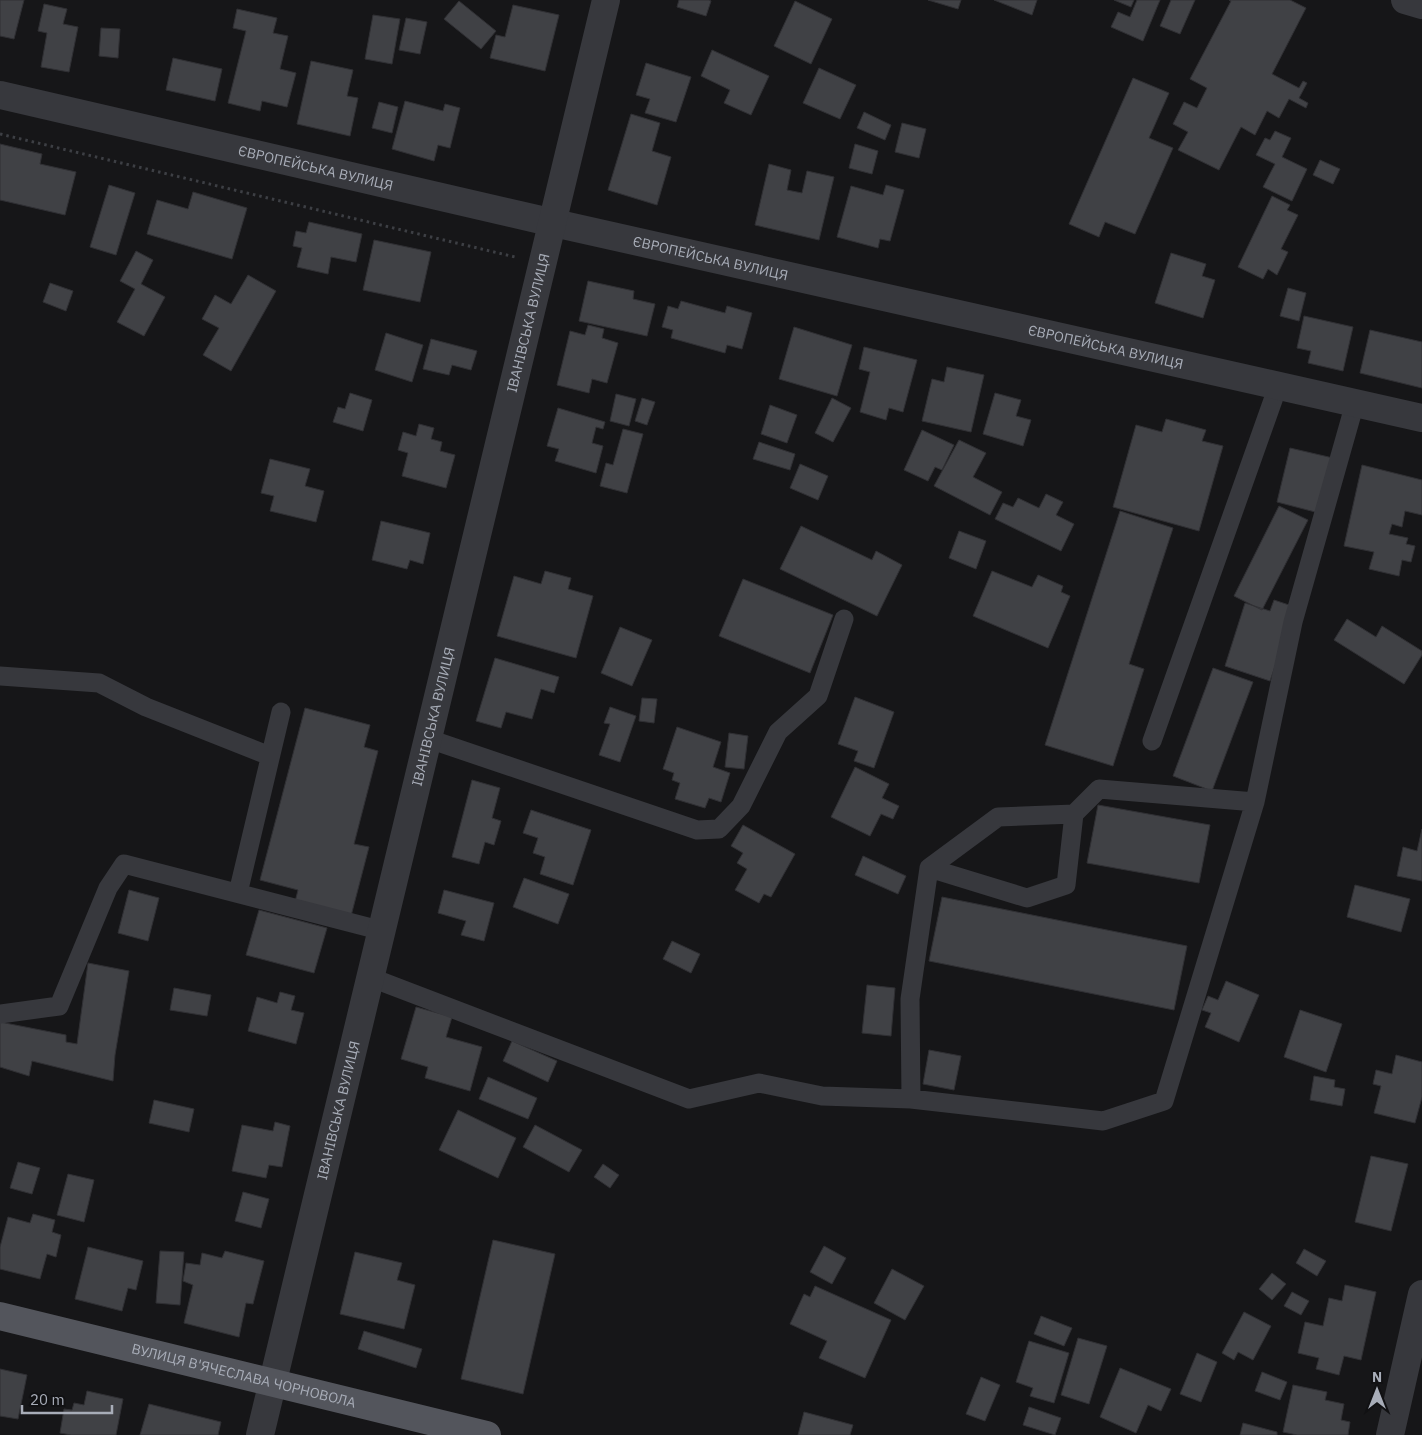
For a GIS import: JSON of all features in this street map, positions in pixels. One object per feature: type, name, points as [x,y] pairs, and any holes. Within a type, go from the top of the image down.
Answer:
[{"type":"main road","name":"ВУЛИЦЯ В'ЯЧЕСЛАВА ЧОРНОВОЛА","points":[[0,1316],[487,1435]]},
{"type":"street","name":"ІВАНІВСЬКА ВУЛИЦЯ","points":[[260,1435],[372,978],[606,0]]},
{"type":"street","points":[[1405,0],[1422,5]]},
{"type":"street","name":"ЄВРОПЕЙСЬКА ВУЛИЦЯ","points":[[0,95],[554,223],[1422,418]]},
{"type":"street","points":[[1390,1435],[1422,1294]]},
{"type":"lane","points":[[1152,741],[1278,386]]},
{"type":"lane","points":[[372,978],[689,1099],[759,1083],[822,1096],[911,1099],[1104,1121],[1164,1101],[1255,802],[1293,622],[1355,403]]},
{"type":"lane","points":[[429,739],[697,830],[720,829],[741,806],[778,732],[818,696],[844,619]]},
{"type":"lane","points":[[0,676],[99,683],[146,707],[270,756]]},
{"type":"lane","points":[[238,893],[281,712]]},
{"type":"lane","points":[[929,868],[1027,898],[1066,885],[1074,814],[1099,789],[1255,802]]},
{"type":"lane","points":[[911,1099],[910,998],[929,868],[998,817],[1074,814]]},
{"type":"lane","points":[[0,1014],[59,1006],[108,888],[124,864],[383,931]]},
{"type":"path","points":[[0,134],[544,264]]},
{"type":"building","points":[[0,0],[24,0],[14,39],[0,36]]},
{"type":"building","points":[[679,0],[711,1],[706,16],[677,7]]},
{"type":"building","points":[[928,0],[961,0],[958,9]]},
{"type":"building","points":[[994,0],[1037,0],[1032,15]]},
{"type":"building","points":[[1114,0],[1134,0],[1131,7]]},
{"type":"building","points":[[1137,0],[1160,0],[1143,41],[1111,27],[1118,12],[1130,17]]},
{"type":"building","points":[[1171,0],[1195,0],[1180,34],[1160,26]]},
{"type":"building","points":[[1229,0],[1290,0],[1306,8],[1272,74],[1299,88],[1303,81],[1307,83],[1299,98],[1308,103],[1306,108],[1289,99],[1279,118],[1267,111],[1255,135],[1241,127],[1219,170],[1178,150],[1188,132],[1173,124],[1184,102],[1197,108],[1207,88],[1190,79],[1231,1]]},
{"type":"building","points":[[459,1],[496,31],[481,49],[444,19]]},
{"type":"building","points":[[795,1],[832,19],[811,64],[774,46]]},
{"type":"building","points":[[44,4],[67,9],[63,24],[78,27],[69,72],[41,67],[47,33],[38,31]]},
{"type":"building","points":[[513,5],[559,15],[545,71],[490,58],[496,35],[505,37]]},
{"type":"building","points":[[237,9],[277,18],[273,33],[288,36],[280,69],[296,73],[287,107],[262,101],[260,111],[228,103],[246,31],[233,28]]},
{"type":"building","points":[[373,15],[400,19],[392,64],[365,59]]},
{"type":"building","points":[[406,18],[427,22],[420,54],[399,50]]},
{"type":"building","points":[[101,28],[120,29],[118,58],[99,56]]},
{"type":"building","points":[[712,50],[769,76],[751,115],[724,103],[730,90],[701,76]]},
{"type":"building","points":[[173,58],[222,69],[215,101],[166,90]]},
{"type":"building","points":[[311,61],[353,70],[347,96],[358,98],[350,136],[297,124]]},
{"type":"building","points":[[646,63],[691,77],[676,122],[645,113],[650,99],[636,95]]},
{"type":"building","points":[[819,68],[856,85],[840,119],[803,103]]},
{"type":"building","points":[[1133,78],[1169,93],[1149,138],[1173,148],[1135,234],[1105,222],[1099,237],[1069,224]]},
{"type":"building","points":[[405,101],[443,111],[445,104],[460,108],[450,148],[438,145],[434,161],[392,149]]},
{"type":"building","points":[[379,102],[398,107],[392,133],[372,128]]},
{"type":"building","points":[[864,112],[891,125],[885,140],[857,128]]},
{"type":"building","points":[[631,114],[660,123],[652,151],[671,157],[657,205],[608,190]]},
{"type":"building","points":[[902,123],[926,129],[919,158],[895,152]]},
{"type":"building","points":[[1275,131],[1291,138],[1282,157],[1307,169],[1292,201],[1263,187],[1275,164],[1256,155],[1265,138],[1270,140]]},
{"type":"building","points":[[0,144],[42,154],[40,164],[76,172],[65,215],[0,200]]},
{"type":"building","points":[[855,144],[878,151],[872,174],[849,168]]},
{"type":"building","points":[[1320,160],[1340,169],[1333,184],[1313,175]]},
{"type":"building","points":[[769,164],[791,170],[787,190],[802,193],[807,171],[834,177],[819,240],[755,225]]},
{"type":"building","points":[[109,185],[135,193],[116,255],[90,247]]},
{"type":"building","points":[[886,185],[904,190],[890,241],[880,239],[878,248],[837,237],[851,186],[883,195]]},
{"type":"building","points":[[193,192],[247,208],[232,259],[147,234],[157,200],[188,209]]},
{"type":"building","points":[[1272,196],[1290,205],[1287,210],[1298,215],[1281,249],[1288,252],[1277,275],[1268,269],[1263,279],[1238,267]]},
{"type":"building","points":[[309,222],[362,234],[356,262],[331,257],[328,274],[297,267],[302,248],[293,246],[296,231],[306,233]]},
{"type":"building","points":[[374,240],[431,252],[420,302],[363,290]]},
{"type":"building","points":[[136,251],[153,260],[141,284],[165,297],[144,336],[117,322],[135,289],[120,281]]},
{"type":"building","points":[[1171,253],[1206,264],[1202,276],[1215,280],[1203,318],[1155,303]]},
{"type":"building","points":[[248,275],[276,291],[231,371],[203,355],[219,328],[202,319],[215,295],[231,304]]},
{"type":"building","points":[[588,281],[634,291],[633,299],[655,304],[647,336],[579,321]]},
{"type":"building","points":[[50,283],[73,291],[66,311],[43,302]]},
{"type":"building","points":[[1288,288],[1306,293],[1299,321],[1280,316]]},
{"type":"building","points":[[681,301],[725,313],[727,306],[752,313],[742,349],[727,345],[725,353],[671,338],[673,330],[662,327],[668,306],[678,309]]},
{"type":"building","points":[[1304,316],[1353,327],[1343,371],[1308,363],[1311,351],[1297,348]]},
{"type":"building","points":[[588,325],[604,329],[602,338],[618,343],[607,383],[592,379],[589,393],[557,385],[570,331],[585,335]]},
{"type":"building","points":[[794,327],[852,345],[837,396],[779,379]]},
{"type":"building","points":[[1370,330],[1422,342],[1422,388],[1360,373]]},
{"type":"building","points":[[386,333],[423,345],[412,382],[375,370]]},
{"type":"building","points":[[431,339],[477,351],[471,370],[452,365],[449,375],[423,369]]},
{"type":"building","points":[[864,347],[917,360],[903,412],[889,408],[886,420],[860,412],[870,372],[859,369]]},
{"type":"building","points":[[947,367],[984,375],[971,432],[922,421],[932,379],[944,382]]},
{"type":"building","points":[[350,393],[372,400],[363,431],[333,422],[338,407],[345,409]]},
{"type":"building","points":[[995,393],[1021,400],[1016,416],[1031,420],[1023,446],[983,434]]},
{"type":"building","points":[[616,394],[636,399],[629,426],[610,421]]},
{"type":"building","points":[[642,398],[655,402],[647,425],[635,421]]},
{"type":"building","points":[[832,398],[851,408],[833,442],[815,433]]},
{"type":"building","points":[[770,405],[797,415],[787,443],[761,434]]},
{"type":"building","points":[[558,408],[605,422],[603,429],[596,427],[592,443],[603,446],[596,473],[555,461],[559,449],[547,446]]},
{"type":"building","points":[[1166,419],[1206,430],[1202,441],[1223,446],[1199,531],[1113,507],[1136,425],[1162,432]]},
{"type":"building","points":[[419,424],[434,428],[431,439],[442,442],[440,451],[455,455],[446,488],[402,476],[408,453],[398,450],[403,432],[416,436]]},
{"type":"building","points":[[623,429],[643,434],[627,493],[600,486],[606,463],[613,465]]},
{"type":"building","points":[[922,430],[954,445],[942,470],[935,467],[928,481],[904,470]]},
{"type":"building","points":[[959,440],[986,453],[973,477],[1002,492],[990,515],[934,486]]},
{"type":"building","points":[[759,442],[795,454],[790,470],[753,459]]},
{"type":"building","points":[[1290,448],[1333,458],[1319,513],[1277,502]]},
{"type":"building","points":[[270,459],[310,469],[305,486],[324,491],[316,522],[270,511],[274,496],[261,493]]},
{"type":"building","points":[[800,464],[828,476],[818,500],[790,488]]},
{"type":"building","points":[[1362,465],[1422,480],[1422,515],[1405,511],[1402,527],[1392,524],[1389,534],[1408,538],[1406,544],[1415,546],[1411,562],[1402,560],[1399,576],[1369,569],[1374,552],[1344,546]]},
{"type":"building","points":[[1046,494],[1063,502],[1056,515],[1074,524],[1061,551],[995,519],[1003,503],[1013,507],[1018,498],[1039,508]]},
{"type":"building","points":[[1279,506],[1308,520],[1262,610],[1234,596]]},
{"type":"building","points":[[1120,511],[1173,528],[1129,664],[1144,669],[1113,766],[1045,745]]},
{"type":"building","points":[[381,521],[430,533],[423,564],[410,560],[407,569],[372,560]]},
{"type":"building","points":[[801,526],[872,560],[876,551],[902,565],[877,616],[780,569]]},
{"type":"building","points":[[959,531],[986,541],[976,569],[949,558]]},
{"type":"building","points":[[545,571],[571,578],[568,589],[593,596],[576,658],[497,636],[514,576],[541,584]]},
{"type":"building","points":[[992,571],[1032,587],[1038,575],[1063,586],[1061,592],[1070,596],[1048,648],[973,616]]},
{"type":"building","points":[[743,579],[833,615],[810,673],[719,636]]},
{"type":"building","points":[[1274,600],[1295,607],[1270,681],[1225,666],[1245,603],[1270,611]]},
{"type":"building","points":[[1347,619],[1376,637],[1382,626],[1422,651],[1422,655],[1404,684],[1334,640]]},
{"type":"building","points":[[620,627],[652,640],[632,686],[601,673]]},
{"type":"building","points":[[495,658],[559,677],[554,693],[541,689],[532,719],[506,712],[501,728],[476,721]]},
{"type":"building","points":[[1213,668],[1253,682],[1212,791],[1173,776]]},
{"type":"building","points":[[855,697],[894,712],[874,768],[854,761],[858,751],[838,744]]},
{"type":"building","points":[[642,698],[657,699],[654,723],[639,721]]},
{"type":"building","points":[[610,707],[636,716],[620,762],[599,755],[610,724],[604,723]]},
{"type":"building","points":[[305,708],[370,725],[364,747],[378,751],[354,844],[369,847],[351,916],[295,902],[298,890],[260,880]]},
{"type":"building","points":[[677,727],[721,742],[713,767],[730,773],[721,802],[709,798],[705,808],[675,799],[680,783],[672,780],[674,773],[663,769]]},
{"type":"building","points":[[729,733],[748,736],[744,769],[725,767]]},
{"type":"building","points":[[855,767],[889,784],[882,798],[899,806],[893,819],[881,814],[870,836],[831,817]]},
{"type":"building","points":[[472,780],[500,788],[492,818],[501,821],[494,845],[485,842],[479,864],[452,857]]},
{"type":"building","points":[[1098,805],[1210,825],[1199,883],[1087,863]]},
{"type":"building","points":[[531,810],[591,830],[573,885],[540,874],[545,857],[533,853],[538,838],[523,833]]},
{"type":"building","points":[[743,825],[795,854],[771,897],[764,894],[759,903],[735,890],[747,869],[737,863],[743,853],[731,846]]},
{"type":"building","points":[[1422,829],[1422,881],[1397,876],[1403,847],[1417,851]]},
{"type":"building","points":[[863,856],[906,876],[898,894],[855,875]]},
{"type":"building","points":[[524,878],[569,894],[558,924],[513,907]]},
{"type":"building","points":[[1355,885],[1410,899],[1401,932],[1347,917]]},
{"type":"building","points":[[129,890],[159,898],[148,941],[118,933]]},
{"type":"building","points":[[444,890],[494,903],[484,941],[461,935],[466,921],[438,913]]},
{"type":"building","points":[[942,897],[1187,946],[1174,1010],[929,961]]},
{"type":"building","points":[[259,910],[327,928],[314,973],[246,955]]},
{"type":"building","points":[[672,941],[700,954],[691,973],[663,959]]},
{"type":"building","points":[[88,963],[129,971],[115,1055],[113,1081],[32,1061],[29,1076],[0,1067],[0,1022],[66,1035],[66,1042],[77,1044]]},
{"type":"building","points":[[1226,981],[1259,995],[1239,1042],[1205,1027],[1211,1013],[1202,1010],[1208,996],[1218,1000]]},
{"type":"building","points":[[867,985],[895,988],[891,1036],[862,1033]]},
{"type":"building","points":[[174,988],[211,995],[207,1016],[170,1010]]},
{"type":"building","points":[[280,992],[295,996],[291,1010],[304,1013],[296,1044],[248,1031],[257,997],[277,1003]]},
{"type":"building","points":[[416,1007],[452,1017],[446,1037],[482,1047],[470,1091],[425,1078],[428,1067],[401,1059]]},
{"type":"building","points":[[1300,1010],[1342,1024],[1326,1072],[1284,1057]]},
{"type":"building","points":[[512,1041],[557,1061],[548,1082],[503,1061]]},
{"type":"building","points":[[929,1050],[961,1056],[954,1090],[923,1084]]},
{"type":"building","points":[[1396,1055],[1422,1062],[1422,1097],[1415,1123],[1374,1113],[1381,1086],[1373,1084],[1376,1070],[1392,1074]]},
{"type":"building","points":[[1314,1076],[1335,1080],[1334,1087],[1345,1089],[1342,1106],[1310,1100]]},
{"type":"building","points":[[488,1077],[537,1098],[528,1119],[479,1099]]},
{"type":"building","points":[[154,1100],[194,1109],[189,1132],[149,1123]]},
{"type":"building","points":[[458,1110],[516,1138],[498,1178],[439,1150]]},
{"type":"building","points":[[275,1122],[290,1126],[282,1167],[269,1165],[266,1178],[232,1171],[242,1125],[273,1131]]},
{"type":"building","points":[[535,1125],[582,1150],[569,1172],[523,1147]]},
{"type":"building","points":[[1371,1156],[1408,1164],[1391,1231],[1355,1222]]},
{"type":"building","points":[[18,1162],[40,1168],[32,1194],[10,1188]]},
{"type":"building","points":[[603,1164],[619,1175],[610,1188],[594,1177]]},
{"type":"building","points":[[68,1174],[94,1180],[84,1222],[57,1215]]},
{"type":"building","points":[[243,1192],[269,1199],[261,1228],[235,1221]]},
{"type":"building","points":[[33,1214],[55,1220],[52,1232],[61,1235],[56,1257],[47,1254],[40,1279],[0,1269],[0,1247],[8,1217],[30,1223]]},
{"type":"building","points":[[493,1240],[555,1254],[523,1394],[461,1379]]},
{"type":"building","points":[[824,1246],[846,1258],[832,1284],[810,1272]]},
{"type":"building","points":[[88,1247],[143,1261],[136,1290],[128,1288],[122,1311],[75,1299]]},
{"type":"building","points":[[1304,1249],[1326,1261],[1317,1276],[1296,1263]]},
{"type":"building","points":[[160,1251],[184,1252],[180,1305],[156,1303]]},
{"type":"building","points":[[225,1251],[264,1261],[253,1304],[246,1303],[239,1337],[184,1323],[193,1285],[183,1281],[186,1263],[200,1265],[202,1253],[222,1258]]},
{"type":"building","points":[[355,1252],[402,1263],[397,1280],[415,1285],[404,1329],[340,1314]]},
{"type":"building","points":[[892,1269],[924,1286],[905,1320],[874,1303]]},
{"type":"building","points":[[1272,1273],[1286,1284],[1272,1300],[1259,1289]]},
{"type":"building","points":[[1345,1285],[1376,1292],[1361,1360],[1344,1356],[1339,1375],[1316,1369],[1319,1358],[1298,1353],[1305,1322],[1323,1326],[1329,1298],[1342,1301]]},
{"type":"building","points":[[815,1286],[891,1320],[865,1378],[819,1358],[827,1341],[790,1324],[804,1294],[810,1297]]},
{"type":"building","points":[[1292,1292],[1309,1301],[1301,1315],[1284,1306]]},
{"type":"building","points":[[1244,1312],[1271,1326],[1253,1360],[1238,1352],[1234,1360],[1222,1353]]},
{"type":"building","points":[[1041,1316],[1072,1328],[1064,1346],[1034,1334]]},
{"type":"building","points":[[364,1331],[422,1349],[416,1368],[358,1349]]},
{"type":"building","points":[[1078,1338],[1107,1346],[1089,1404],[1061,1395]]},
{"type":"building","points":[[1029,1341],[1069,1353],[1054,1403],[1030,1396],[1033,1388],[1016,1382]]},
{"type":"building","points":[[1197,1353],[1217,1362],[1201,1402],[1180,1394]]},
{"type":"building","points":[[1120,1368],[1171,1389],[1161,1411],[1148,1405],[1136,1433],[1100,1417]]},
{"type":"building","points":[[0,1369],[27,1375],[18,1419],[0,1416]]},
{"type":"building","points":[[1262,1372],[1287,1382],[1280,1400],[1255,1391]]},
{"type":"building","points":[[981,1377],[1000,1385],[985,1421],[966,1414]]},
{"type":"building","points":[[1293,1385],[1327,1392],[1325,1400],[1344,1404],[1341,1420],[1350,1422],[1348,1435],[1297,1435],[1283,1432]]},
{"type":"building","points":[[87,1391],[123,1399],[116,1435],[71,1435],[60,1433],[64,1409],[72,1410],[74,1403],[84,1405]]},
{"type":"building","points":[[149,1404],[221,1422],[218,1435],[140,1435]]},
{"type":"building","points":[[1029,1407],[1061,1418],[1055,1435],[1023,1425]]},
{"type":"building","points":[[804,1412],[853,1425],[850,1435],[798,1435]]},
{"type":"building","points":[[1243,1423],[1277,1432],[1277,1435],[1240,1435]]}]
